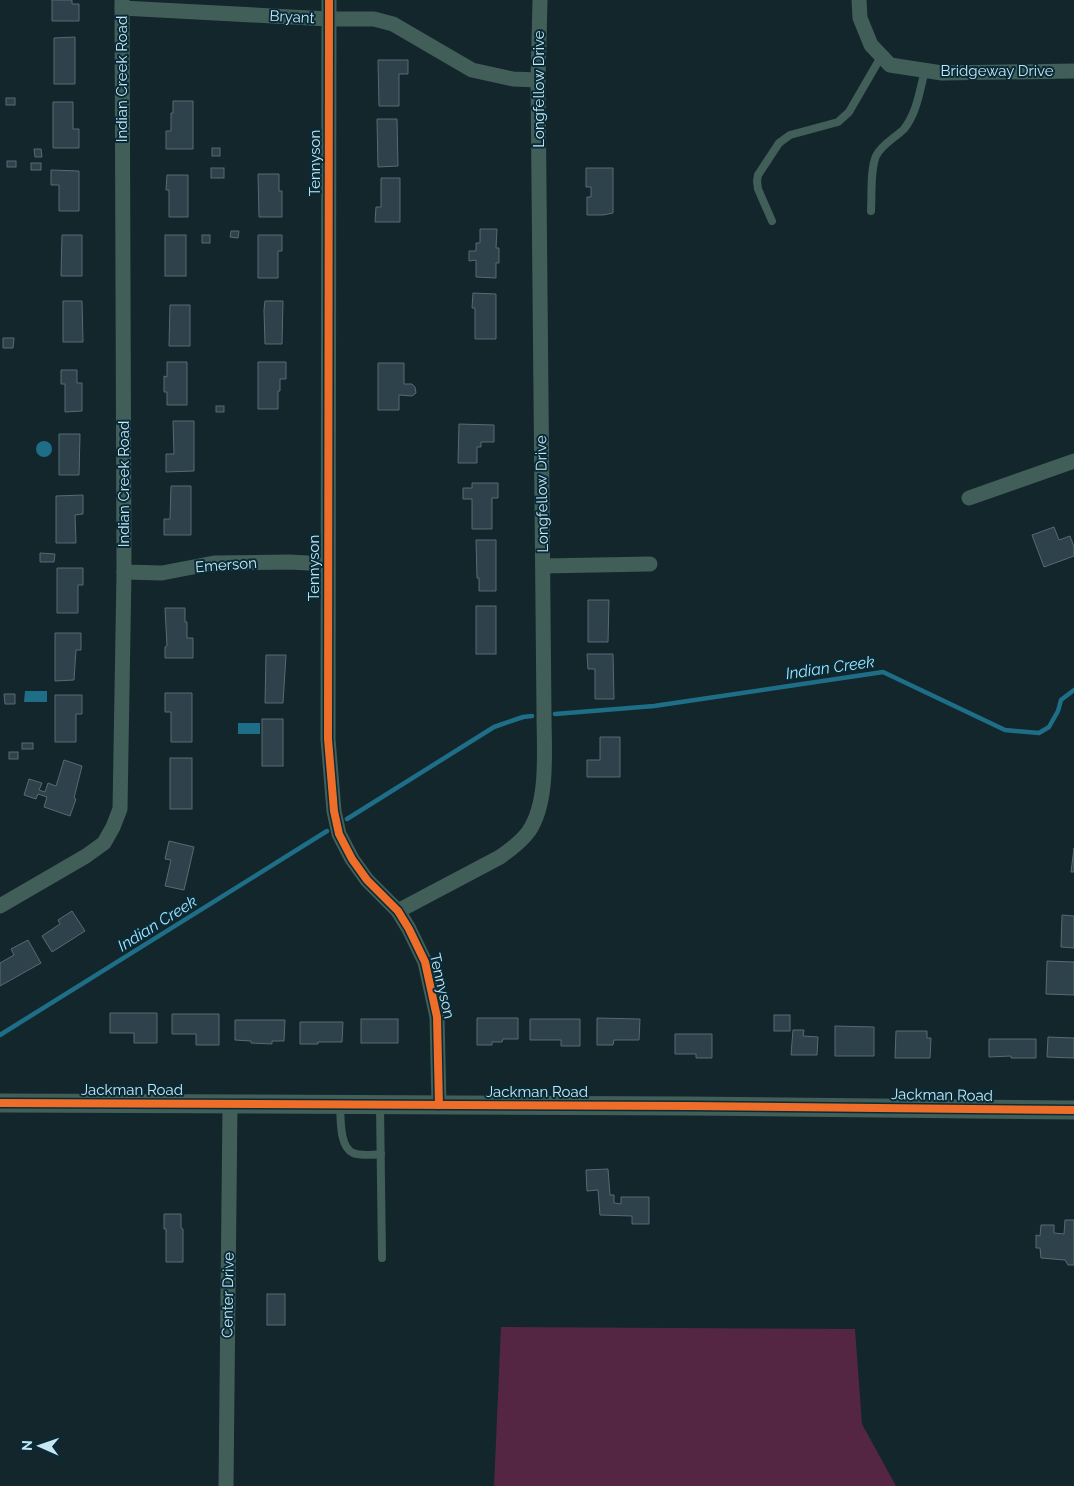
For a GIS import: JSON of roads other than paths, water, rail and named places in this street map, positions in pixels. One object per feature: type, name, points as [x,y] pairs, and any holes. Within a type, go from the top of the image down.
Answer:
[{"type":"street","name":"Tennyson","points":[[329,0],[328,740],[334,811],[339,834],[352,859],[367,880],[398,911],[425,962],[437,1018],[440,1105]]},
{"type":"street","name":"Longfellow Drive","points":[[398,911],[500,857],[515,846],[529,831],[538,809],[543,784],[543,566],[538,80],[540,0]]},
{"type":"street","points":[[859,0],[860,18],[871,45],[886,60]]},
{"type":"street","name":"Bryant","points":[[122,4],[329,19],[359,18],[380,21],[393,24],[431,48],[472,70],[513,80],[538,80]]},
{"type":"street","name":"Indian Creek Road","points":[[0,906],[86,856],[104,843],[114,827],[120,809],[124,572],[122,4]]},
{"type":"street","name":"Bridgeway Drive","points":[[886,60],[942,73],[1074,71]]},
{"type":"street","points":[[968,498],[1074,461]]},
{"type":"street","name":"Emerson","points":[[124,572],[162,573],[214,563],[289,562],[327,564]]},
{"type":"street","points":[[543,566],[650,564]]},
{"type":"street","name":"Jackman Road","points":[[0,1103],[1074,1110]]},
{"type":"street","name":"Center Drive","points":[[226,1486],[230,1105]]},
{"type":"lane","points":[[772,221],[758,189],[757,181],[758,175],[780,143],[790,135],[838,122],[849,112],[886,60]]},
{"type":"lane","points":[[871,211],[873,163],[883,146],[904,128],[913,114],[926,70]]},
{"type":"lane","points":[[340,1105],[342,1132],[344,1142],[348,1148],[358,1154],[381,1154]]},
{"type":"lane","points":[[380,1105],[382,1258]]},
{"type":"water","points":[[44,441],[52,449],[44,457],[36,449]]},
{"type":"water","points":[[25,691],[47,691],[47,702],[24,702]]},
{"type":"water","points":[[238,723],[260,723],[260,734],[238,734]]},
{"type":"waterway","name":"Indian Creek","points":[[555,714],[654,706],[883,672],[1005,730],[1039,733],[1049,727],[1058,711],[1061,700],[1074,690]]},
{"type":"waterway","name":"Indian Creek","points":[[347,819],[494,727],[523,717],[532,716]]},
{"type":"waterway","name":"Indian Creek","points":[[0,1035],[327,831]]}]
